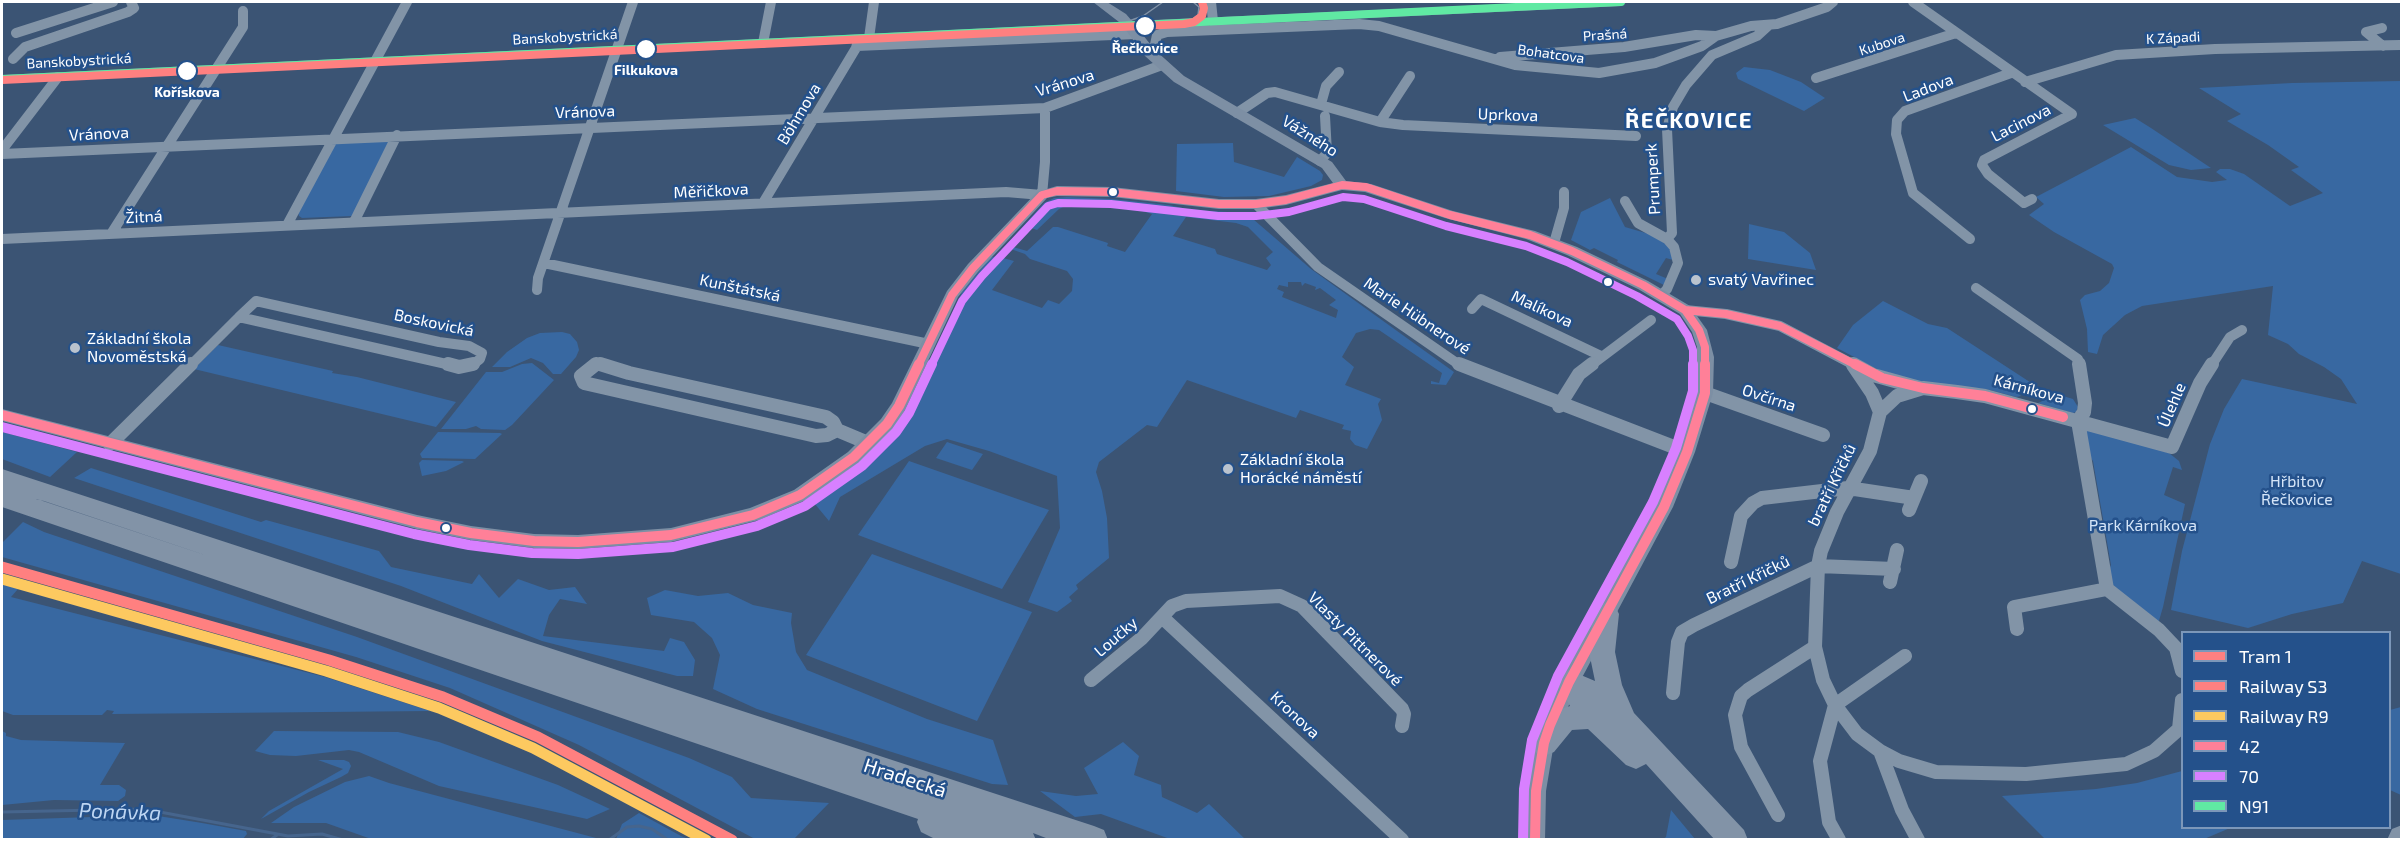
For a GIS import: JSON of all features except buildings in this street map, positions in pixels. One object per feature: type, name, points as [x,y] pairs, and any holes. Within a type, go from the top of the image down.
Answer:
[{"type":"highway","points":[[2,478],[39,500],[710,725]]},
{"type":"highway","points":[[2,498],[39,500]]},
{"type":"highway","points":[[1606,615],[1602,652],[1609,685],[1624,720]]},
{"type":"highway","points":[[1569,682],[1593,717],[1616,736],[1716,840]]},
{"type":"highway","points":[[1569,682],[1592,692],[1624,720],[1734,840]]},
{"type":"highway","points":[[1544,743],[1564,720],[1580,716],[1593,717]]},
{"type":"highway","name":"Hradecká","points":[[710,725],[837,779],[1022,840]]},
{"type":"highway","name":"Hradecká","points":[[710,725],[1094,840]]},
{"type":"highway","points":[[837,779],[967,840]]},
{"type":"street","points":[[16,33],[113,2]]},
{"type":"street","name":"Banskobystrická","points":[[14,59],[25,47],[128,12],[134,8],[133,2],[101,12]]},
{"type":"street","points":[[287,225],[407,2]]},
{"type":"street","points":[[537,290],[544,263],[633,2]]},
{"type":"street","points":[[763,43],[771,2]]},
{"type":"street","points":[[861,41],[874,2]]},
{"type":"street","name":"Vážného","points":[[1099,2],[1122,17],[1162,65],[1198,91],[1320,160],[1333,171],[1342,185]]},
{"type":"street","points":[[1210,2],[1213,21]]},
{"type":"street","name":"Banskobystrická","points":[[2,79],[763,43],[1132,30],[1213,21],[1621,2]]},
{"type":"street","name":"Prumperk","points":[[1661,296],[1667,289],[1678,263],[1674,247],[1667,239],[1672,233],[1672,224],[1666,147],[1669,119],[1673,107],[1686,85],[1712,56],[1757,36],[1769,26],[1827,7],[1833,2]]},
{"type":"street","points":[[1913,2],[2025,82]]},
{"type":"street","points":[[111,234],[243,27],[243,11]]},
{"type":"street","points":[[1330,15],[1342,21],[1397,26]]},
{"type":"street","points":[[1150,53],[1154,49],[1158,35],[1167,32],[1359,24],[1397,26]]},
{"type":"street","name":"Bohatcova","points":[[1397,26],[1525,67],[1599,73],[1655,63],[1702,46],[1716,36],[1751,26],[1769,26]]},
{"type":"street","points":[[2382,28],[2366,32],[2383,46]]},
{"type":"street","name":"Kubova","points":[[1816,78],[1956,33]]},
{"type":"street","name":"Prašná","points":[[1495,58],[1632,46],[1696,34],[1716,36]]},
{"type":"street","name":"Böhmova","points":[[763,203],[861,41]]},
{"type":"street","name":"K Západi","points":[[2025,82],[2116,55],[2225,49],[2400,45]]},
{"type":"street","points":[[1702,46],[1712,56]]},
{"type":"street","name":"Vránova","points":[[2,152],[1045,108],[1162,65]]},
{"type":"street","points":[[1321,105],[1326,86],[1340,72]]},
{"type":"street","name":"Ladova","points":[[1970,239],[1913,193],[1896,134],[1897,120],[1905,111],[2011,73]]},
{"type":"street","points":[[1380,122],[1410,76]]},
{"type":"street","points":[[2,152],[57,77]]},
{"type":"street","name":"Lacinova","points":[[2025,82],[2072,114],[1984,160],[1982,165],[2024,203],[2032,200]]},
{"type":"street","name":"Uprkova","points":[[1237,113],[1267,93],[1275,92],[1380,122],[1636,136]]},
{"type":"street","points":[[1042,195],[1045,162],[1045,108]]},
{"type":"street","points":[[1320,160],[1327,153],[1325,116]]},
{"type":"street","points":[[354,222],[397,135]]},
{"type":"street","points":[[2,415],[450,529],[534,541],[598,542],[671,535],[753,516],[794,498],[839,470],[887,424],[899,406],[952,295],[973,268],[1042,195],[1057,191],[1112,192],[1219,204],[1256,204],[1278,201],[1342,185],[1366,187],[1450,215],[1554,243],[1685,310],[1726,314],[1780,326],[1882,378],[1923,388]]},
{"type":"street","name":"Měřičkova","points":[[354,222],[1006,192],[1042,195]]},
{"type":"street","points":[[1554,243],[1564,208],[1564,192]]},
{"type":"street","points":[[1625,201],[1638,223],[1667,239]]},
{"type":"street","name":"Marie Hübnerové","points":[[1256,204],[1318,267],[1464,368],[1559,406],[1687,452]]},
{"type":"street","name":"Žitná","points":[[2,239],[354,222]]},
{"type":"street","name":"Kunštátská","points":[[544,263],[929,344]]},
{"type":"street","points":[[1976,288],[2078,359],[2085,403],[2084,412],[2078,421]]},
{"type":"street","name":"Malíkova","points":[[1472,309],[1481,299],[1601,356]]},
{"type":"street","name":"Boskovická","points":[[110,444],[239,317],[256,301],[439,342],[469,346],[482,353],[480,359],[471,366],[459,367],[239,317]]},
{"type":"street","points":[[1535,840],[1536,791],[1544,743],[1569,682],[1664,507],[1687,452],[1705,393],[1704,347],[1699,330],[1685,310]]},
{"type":"street","points":[[1559,406],[1579,374],[1651,320]]},
{"type":"street","name":"Úlehle","points":[[2078,421],[2172,447],[2200,383],[2230,337],[2242,330]]},
{"type":"street","points":[[837,430],[816,436],[588,385],[584,383],[581,376],[597,364],[604,365],[629,373],[826,417],[833,422],[837,430],[868,443]]},
{"type":"street","points":[[1853,365],[1872,393],[1880,412]]},
{"type":"street","name":"Kárníkova","points":[[1880,412],[1897,396],[1923,388],[1985,396],[2078,421],[2107,589]]},
{"type":"street","name":"Ovčírna","points":[[1705,393],[1823,435]]},
{"type":"street","name":"bratří Křičků","points":[[1880,412],[1870,451],[1848,488],[1829,528],[1818,566],[1815,646],[1823,680],[1835,705],[1857,734],[1880,751],[1899,761],[1936,772],[2026,774],[2126,765],[2154,751],[2179,729],[2181,710]]},
{"type":"street","name":"Bratří Křičků","points":[[1731,562],[1741,516],[1752,503],[1774,495],[1848,488],[1911,504],[1922,481]]},
{"type":"street","name":"Bratří Křičků","points":[[1673,693],[1677,642],[1682,632],[1818,566],[1892,575],[1897,550]]},
{"type":"street","points":[[2017,629],[2014,608],[2107,589],[2159,630],[2176,648],[2181,667]]},
{"type":"street","name":"Vlasty Pittnerové","points":[[1162,618],[1172,606],[1186,601],[1280,596],[1295,601],[1402,709],[1404,714],[1402,726]]},
{"type":"street","name":"Loučky","points":[[1091,680],[1162,618]]},
{"type":"street","name":"Kronova","points":[[1162,618],[1402,840]]},
{"type":"street","points":[[1778,815],[1741,747],[1735,715],[1740,696],[1815,646]]},
{"type":"street","points":[[1839,840],[1829,822],[1820,761],[1835,705],[1905,656]]},
{"type":"street","points":[[1880,751],[1902,810],[1918,840]]},
{"type":"green space","points":[[1744,67],[1770,70],[1801,82],[1825,98],[1804,111],[1738,79],[1736,73]]},
{"type":"green space","name":"Hřbitov Řečkovice","points":[[2401,81],[2401,574],[2362,561],[2343,603],[2292,614],[2248,628],[2171,610],[2182,551],[2210,444],[2224,409],[2242,379],[2357,404],[2341,379],[2299,354],[2288,344],[2268,335],[2273,286],[2142,306],[2125,315],[2103,335],[2097,354],[2088,352],[2087,329],[2080,300],[2085,295],[2100,291],[2109,283],[2114,268],[2112,264],[2054,232],[2029,215],[2044,204],[2036,197],[2131,147],[2177,177],[2212,182],[2227,180],[2216,172],[2220,169],[2230,169],[2244,174],[2290,206],[2323,193],[2291,170],[2299,167],[2268,145],[2227,121],[2241,114],[2199,88]]},
{"type":"green space","points":[[2135,118],[2211,168],[2191,170],[2169,165],[2103,125]]},
{"type":"green space","points":[[392,139],[353,216],[302,218],[299,216],[298,212],[333,142]]},
{"type":"green space","points":[[1233,143],[1234,162],[1284,177],[1297,157],[1320,171],[1323,175],[1322,180],[1311,186],[1269,196],[1224,197],[1176,191],[1177,144]]},
{"type":"green space","points":[[1054,198],[1112,199],[1169,205],[1191,210],[1246,213],[1311,269],[1454,372],[1446,385],[1431,384],[1431,381],[1439,383],[1442,373],[1379,330],[1370,329],[1356,333],[1342,357],[1354,367],[1345,385],[1381,399],[1378,404],[1382,420],[1367,449],[1355,445],[1350,439],[1351,431],[1342,429],[1344,425],[1300,410],[1296,418],[1187,380],[1157,427],[1147,425],[1099,462],[1096,472],[1107,518],[1109,558],[1076,585],[1078,589],[1069,597],[1072,601],[1057,612],[1028,602],[1060,528],[1057,476],[989,451],[947,439],[925,446],[840,497],[829,521],[810,498],[867,456],[906,410],[920,387],[962,292],[990,258],[996,256],[1014,261],[992,290],[1042,308],[1048,300],[1059,304],[1072,291],[1073,279],[1067,271],[1030,259],[1025,254],[1005,247],[1044,203]],"holes":[[[1067,205],[1139,210],[1152,214],[1125,252],[1107,246],[1108,243],[1058,227],[1053,227],[1027,251],[1013,247],[1031,228],[1037,230],[1059,209]],[[1186,217],[1236,223],[1248,227],[1273,252],[1266,258],[1271,265],[1267,270],[1217,254],[1215,249],[1173,236]],[[1288,282],[1301,282],[1302,286],[1305,283],[1316,287],[1315,290],[1320,288],[1336,300],[1329,305],[1338,310],[1336,318],[1282,297],[1284,292],[1277,289],[1279,285],[1288,287]]]},
{"type":"green space","points":[[1610,198],[1625,227],[1656,236],[1670,248],[1673,260],[1666,258],[1656,274],[1668,279],[1664,285],[1594,248],[1590,250],[1571,240],[1581,212]]},
{"type":"green space","points":[[1749,224],[1784,232],[1810,253],[1816,270],[1748,259]]},
{"type":"green space","points":[[1883,301],[1928,324],[1947,328],[2039,388],[2032,391],[2027,387],[2017,392],[2021,396],[2016,397],[1990,390],[1921,382],[1879,370],[1837,348],[1853,325]]},
{"type":"green space","points":[[540,333],[570,334],[577,342],[579,350],[561,374],[553,374],[543,363],[531,358],[510,367],[492,367],[507,352],[527,338]]},
{"type":"green space","points":[[218,345],[456,402],[436,427],[194,369]]},
{"type":"green space","points":[[532,363],[554,380],[512,425],[505,430],[481,429],[476,426],[466,429],[441,429],[486,372],[502,372],[522,364]]},
{"type":"green space","points":[[2053,396],[2073,399],[2078,407],[2076,412],[2038,403]]},
{"type":"green space","name":"Park Kárníkova","points":[[2083,426],[2169,453],[2179,461],[2182,470],[2173,467],[2164,495],[2185,504],[2158,624],[2114,591],[2108,572],[2111,565],[2093,461],[2088,455]]},
{"type":"green space","points":[[2,432],[77,452],[50,477],[2,459]]},
{"type":"green space","points":[[438,432],[502,434],[475,459],[422,458],[420,454]]},
{"type":"green space","points":[[947,442],[983,454],[972,470],[936,458]]},
{"type":"green space","points":[[422,460],[464,462],[446,471],[422,476],[419,463]]},
{"type":"green space","points":[[909,461],[1049,510],[1002,589],[858,535]]},
{"type":"green space","points":[[91,468],[261,522],[266,520],[379,551],[391,567],[472,584],[479,574],[499,598],[518,579],[549,590],[575,587],[587,604],[560,599],[549,615],[543,636],[664,651],[670,638],[684,642],[695,660],[693,676],[677,676],[542,641],[401,586],[74,478]]},
{"type":"green space","points":[[23,522],[44,532],[357,637],[689,758],[732,777],[751,798],[829,803],[794,839],[755,839],[579,745],[450,688],[356,657],[2,557],[2,543]]},
{"type":"green space","points":[[872,554],[1032,612],[977,721],[806,655]]},
{"type":"green space","points":[[2,584],[18,589],[11,597],[325,677],[430,711],[112,714],[114,711],[107,710],[102,715],[13,715],[2,711]]},
{"type":"green space","points":[[665,590],[698,596],[728,593],[753,605],[792,613],[791,623],[796,652],[807,670],[927,719],[993,740],[1008,785],[992,784],[757,709],[713,689],[720,655],[712,638],[694,622],[651,615],[647,598]]},
{"type":"green space","points":[[2402,707],[2401,795],[2391,790],[2391,710]]},
{"type":"green space","points":[[2,731],[6,733],[6,736],[21,740],[125,743],[100,785],[119,785],[126,790],[125,796],[118,801],[54,800],[2,805]]},
{"type":"green space","points":[[274,731],[398,732],[439,742],[558,785],[610,809],[587,819],[439,786],[359,752],[349,750],[296,756],[270,755],[255,751]]},
{"type":"green space","points":[[1123,742],[1139,756],[1134,775],[1161,785],[1162,797],[1197,813],[1209,804],[1245,839],[1170,839],[1101,814],[1075,817],[1040,791],[1076,796],[1098,794],[1084,768]]},
{"type":"green space","points":[[318,760],[344,760],[351,766],[348,773],[261,819],[269,811],[343,769]]},
{"type":"green space","points":[[2181,771],[2181,829],[2228,829],[2204,839],[2045,839],[2002,796],[2096,789],[2137,783]]},
{"type":"green space","points":[[369,776],[596,838],[374,840],[326,823],[271,823],[294,807],[345,782]]},
{"type":"green space","points":[[1671,810],[1695,839],[1663,839],[1666,837]]},
{"type":"green space","points":[[639,813],[688,839],[616,839],[622,824]]},
{"type":"green space","points":[[152,815],[246,831],[247,834],[242,840],[2,839],[2,820]]},
{"type":"waterway","name":"Ponávka","points":[[2,812],[144,809],[288,836],[322,834],[343,840]]},
{"type":"waterway","name":"Ponávka","points":[[609,840],[627,827],[639,826],[652,829],[668,840]]},
{"type":"waterway","points":[[270,840],[277,835]]},
{"type":"tram line","points":[[1126,22],[1143,16],[1163,2]]},
{"type":"tram line","points":[[1173,25],[1188,22],[1198,15],[1199,7],[1193,2]]},
{"type":"tram line","name":"1","points":[[2,80],[1184,24],[1194,22],[1202,16],[1204,8],[1202,2]]},
{"type":"rail line","name":"S3","points":[[2,567],[329,660],[443,697],[538,737],[732,840]]},
{"type":"rail line","name":"R9","points":[[2,579],[326,671],[439,708],[533,748],[706,840]]},
{"type":"transit line","name":"N91","points":[[2,79],[1621,2]]},
{"type":"transit line","name":"42","points":[[2,415],[417,522],[471,533],[534,541],[578,542],[671,535],[753,515],[800,495],[854,457],[887,424],[899,406],[952,295],[973,268],[1042,195],[1057,191],[1112,192],[1219,204],[1256,204],[1286,200],[1342,185],[1366,187],[1450,215],[1530,235],[1572,251],[1643,285],[1685,310],[1699,330],[1705,347],[1705,393],[1687,452],[1664,507],[1569,682],[1550,725],[1544,743],[1536,791],[1535,840]]},
{"type":"transit line","name":"70","points":[[2,427],[414,534],[469,545],[532,553],[578,554],[673,547],[757,526],[805,506],[862,466],[896,432],[909,413],[962,301],[982,276],[1048,206],[1058,203],[1111,204],[1218,216],[1256,216],[1289,212],[1343,197],[1364,199],[1446,226],[1526,246],[1567,262],[1637,296],[1677,319],[1688,336],[1693,350],[1693,391],[1676,448],[1653,502],[1558,676],[1532,740],[1524,789],[1523,840]]},
{"type":"transit line","name":"42","points":[[1668,300],[1685,310],[1726,314],[1780,326],[1882,378],[1923,388],[1985,396],[2063,417]]},
{"type":"place","name":"Řečkovice","points":[[1145,26]]},
{"type":"place","name":"Filkukova","points":[[646,49]]},
{"type":"place","name":"Kořískova","points":[[187,71]]},
{"type":"place","name":"svatý Vavřinec","points":[[1696,280]]},
{"type":"place","name":"Základní škola Novoměstská","points":[[75,348]]},
{"type":"place","name":"Základní škola Horácké náměstí","points":[[1228,469]]},
{"type":"district","name":"ŘEČKOVICE","points":[[1689,121]]}]
